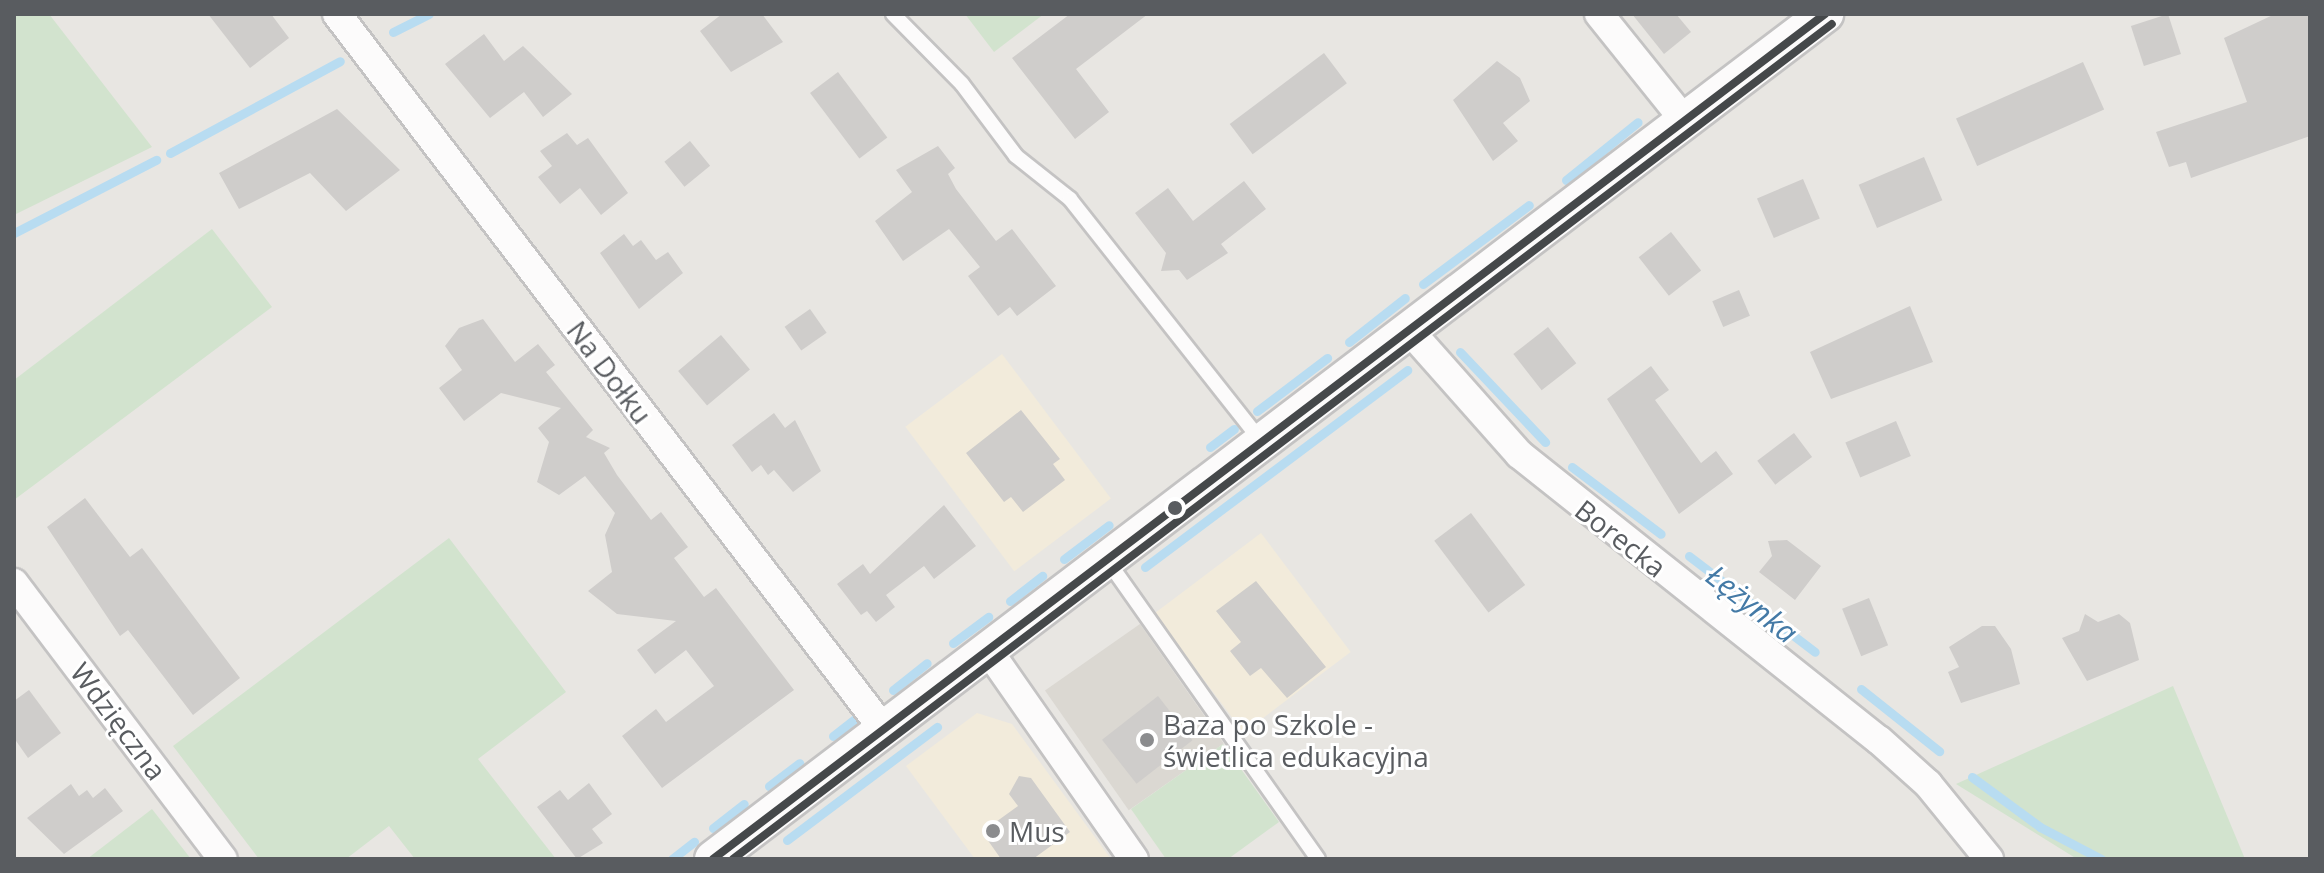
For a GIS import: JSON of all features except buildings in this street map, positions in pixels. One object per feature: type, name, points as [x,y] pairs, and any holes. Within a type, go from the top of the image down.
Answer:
[{"type":"street","name":"Na Dołku","points":[[337,14],[884,730]]},
{"type":"street","points":[[1599,14],[1685,121]]},
{"type":"street","points":[[713,859],[1825,14]]},
{"type":"street","name":"Borecka","points":[[1409,330],[1519,454],[1879,740],[1928,784],[1989,859]]},
{"type":"street","name":"Wdzięczna","points":[[14,583],[223,859]]},
{"type":"street","points":[[988,650],[1134,859]]},
{"type":"lane","points":[[893,14],[962,84],[1016,156],[1070,199],[1262,442]]},
{"type":"lane","points":[[1107,560],[1318,859]]},
{"type":"shaded area","points":[[1002,354],[1111,499],[1014,571],[905,427]]},
{"type":"shaded area","points":[[1261,533],[1351,652],[1244,733],[1154,614]]},
{"type":"shaded area","points":[[1140,624],[1224,744],[1129,810],[1045,691]]},
{"type":"shaded area","points":[[977,713],[1012,724],[1111,859],[975,859],[906,766]]},
{"type":"green space","points":[[14,14],[49,14],[152,147],[14,215]]},
{"type":"green space","points":[[965,14],[1044,14],[994,52]]},
{"type":"green space","points":[[212,229],[272,307],[14,500],[14,380]]},
{"type":"green space","points":[[449,538],[566,692],[478,759],[556,859],[415,859],[389,826],[346,859],[259,859],[173,746]]},
{"type":"green space","points":[[2173,686],[2245,859],[2077,859],[1956,784]]},
{"type":"green space","points":[[1223,744],[1279,822],[1228,859],[1166,859],[1131,809]]},
{"type":"green space","points":[[152,809],[191,859],[87,859]]},
{"type":"waterway","points":[[393,32],[429,14]]},
{"type":"waterway","points":[[170,153],[340,61]]},
{"type":"waterway","points":[[1566,180],[1638,122]]},
{"type":"waterway","points":[[14,233],[156,160]]},
{"type":"waterway","points":[[1423,284],[1529,205]]},
{"type":"waterway","points":[[1349,342],[1405,298]]},
{"type":"waterway","name":"Łężynka","points":[[1460,352],[1545,442]]},
{"type":"waterway","points":[[1257,411],[1327,358]]},
{"type":"waterway","points":[[1145,567],[1407,370]]},
{"type":"waterway","points":[[1210,447],[1234,429]]},
{"type":"waterway","name":"Łężynka","points":[[1572,467],[1661,534]]},
{"type":"waterway","points":[[1064,559],[1109,525]]},
{"type":"waterway","name":"Łężynka","points":[[1689,556],[1815,652]]},
{"type":"waterway","points":[[1010,601],[1042,576]]},
{"type":"waterway","points":[[953,643],[988,617]]},
{"type":"waterway","points":[[893,690],[927,663]]},
{"type":"waterway","name":"Łężynka","points":[[1861,689],[1939,751]]},
{"type":"waterway","points":[[833,736],[860,715]]},
{"type":"waterway","points":[[787,840],[937,727]]},
{"type":"waterway","points":[[769,786],[799,763]]},
{"type":"waterway","name":"Łężynka","points":[[1972,777],[2040,827],[2101,859]]},
{"type":"waterway","points":[[713,828],[744,804]]},
{"type":"waterway","points":[[672,859],[694,842]]},
{"type":"transit line","points":[[713,859],[1825,14]]},
{"type":"transit line","points":[[733,859],[1832,24]]},
{"type":"place","name":"Baza po Szkole - świetlica edukacyjna","points":[[1147,740]]},
{"type":"place","name":"Mus","points":[[993,831]]}]
